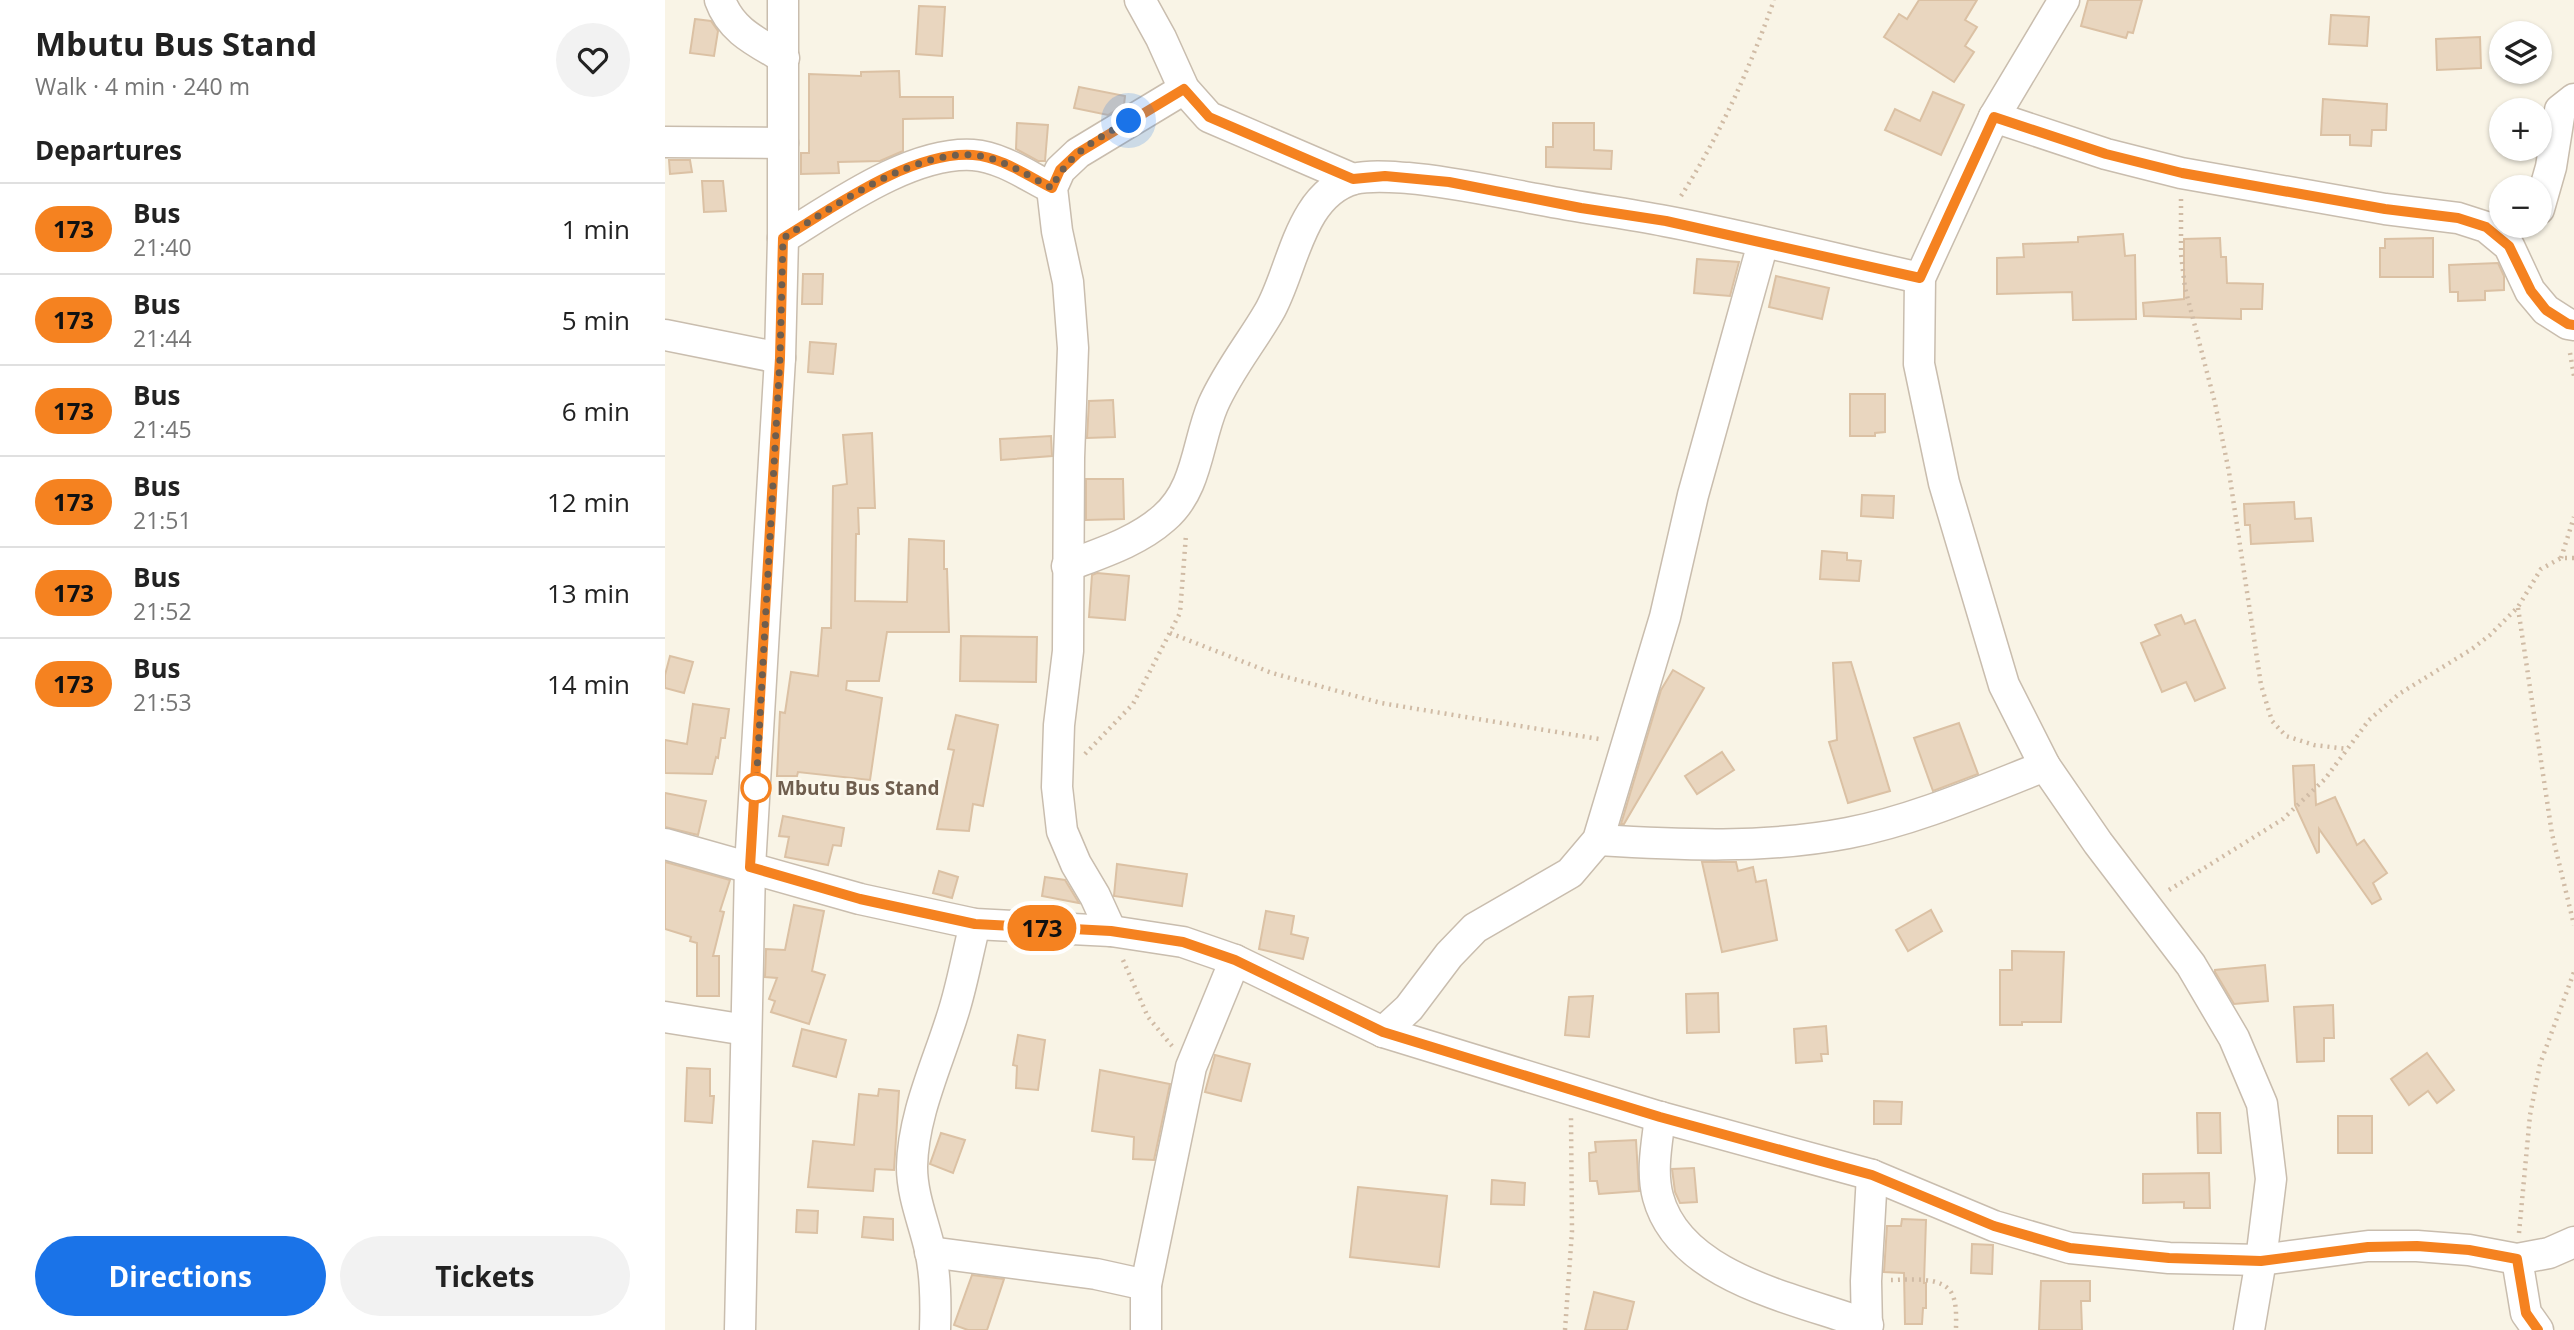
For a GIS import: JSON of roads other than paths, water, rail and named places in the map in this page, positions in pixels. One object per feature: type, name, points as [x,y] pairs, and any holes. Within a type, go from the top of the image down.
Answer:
[{"type":"street","points":[[720,0],[724,11],[741,33],[784,58]]},
{"type":"street","points":[[740,1330],[750,867],[780,358],[783,0]]},
{"type":"street","points":[[1140,0],[1184,89],[1209,117],[1353,179]]},
{"type":"street","points":[[2064,0],[1994,117],[1920,278],[1919,364],[1944,483],[2004,685],[2045,766],[2098,843],[2191,965],[2234,1038],[2262,1104],[2271,1179],[2249,1330]]},
{"type":"street","points":[[1111,931],[1062,831],[1057,787],[1059,725],[1068,651],[1067,566],[1073,348],[1068,282],[1057,231],[1052,188],[1060,170],[1078,153],[1184,89]]},
{"type":"street","points":[[2549,175],[2560,110],[2574,99]]},
{"type":"street","points":[[1994,117],[2106,154],[2182,173],[2385,209],[2458,218],[2489,228]]},
{"type":"street","points":[[665,142],[783,143]]},
{"type":"street","points":[[783,238],[903,169],[950,157],[974,155],[997,160],[1052,188]]},
{"type":"street","points":[[1067,566],[1130,541],[1165,517],[1183,494],[1195,466],[1212,406],[1241,353],[1271,310],[1290,258],[1311,215],[1331,191],[1353,179],[1385,176],[1449,182],[1581,208],[1666,221],[1920,278]]},
{"type":"street","points":[[2520,238],[2531,291],[2546,310],[2574,325]]},
{"type":"street","points":[[1383,1032],[1409,1009],[1449,955],[1475,928],[1570,873],[1598,840],[1665,617],[1693,495],[1763,243]]},
{"type":"street","points":[[665,335],[780,358]]},
{"type":"street","points":[[1598,840],[1693,846],[1778,842],[1848,833],[1937,808],[2045,766]]},
{"type":"street","points":[[665,845],[860,899],[975,924],[1111,931],[1183,942],[1235,960],[1383,1032],[1660,1117],[1872,1175],[1994,1226],[2070,1248],[2169,1258],[2261,1261],[2368,1247],[2417,1246],[2469,1250],[2517,1259],[2549,1253],[2574,1242]]},
{"type":"street","points":[[935,1330],[936,1303],[930,1252],[916,1198],[912,1169],[914,1143],[955,1007],[975,924]]},
{"type":"street","points":[[1146,1330],[1146,1285],[1191,1067],[1235,960]]},
{"type":"street","points":[[665,1017],[746,1030]]},
{"type":"street","points":[[1660,1117],[1655,1163],[1657,1194],[1666,1222],[1685,1242],[1737,1279],[1868,1328],[1866,1282],[1872,1175]]},
{"type":"street","points":[[930,1252],[1096,1275],[1146,1285]]},
{"type":"street","points":[[2517,1259],[2526,1313],[2538,1330]]},
{"type":"place","name":"Mbutu Bus Stand","points":[[756,788]]}]
